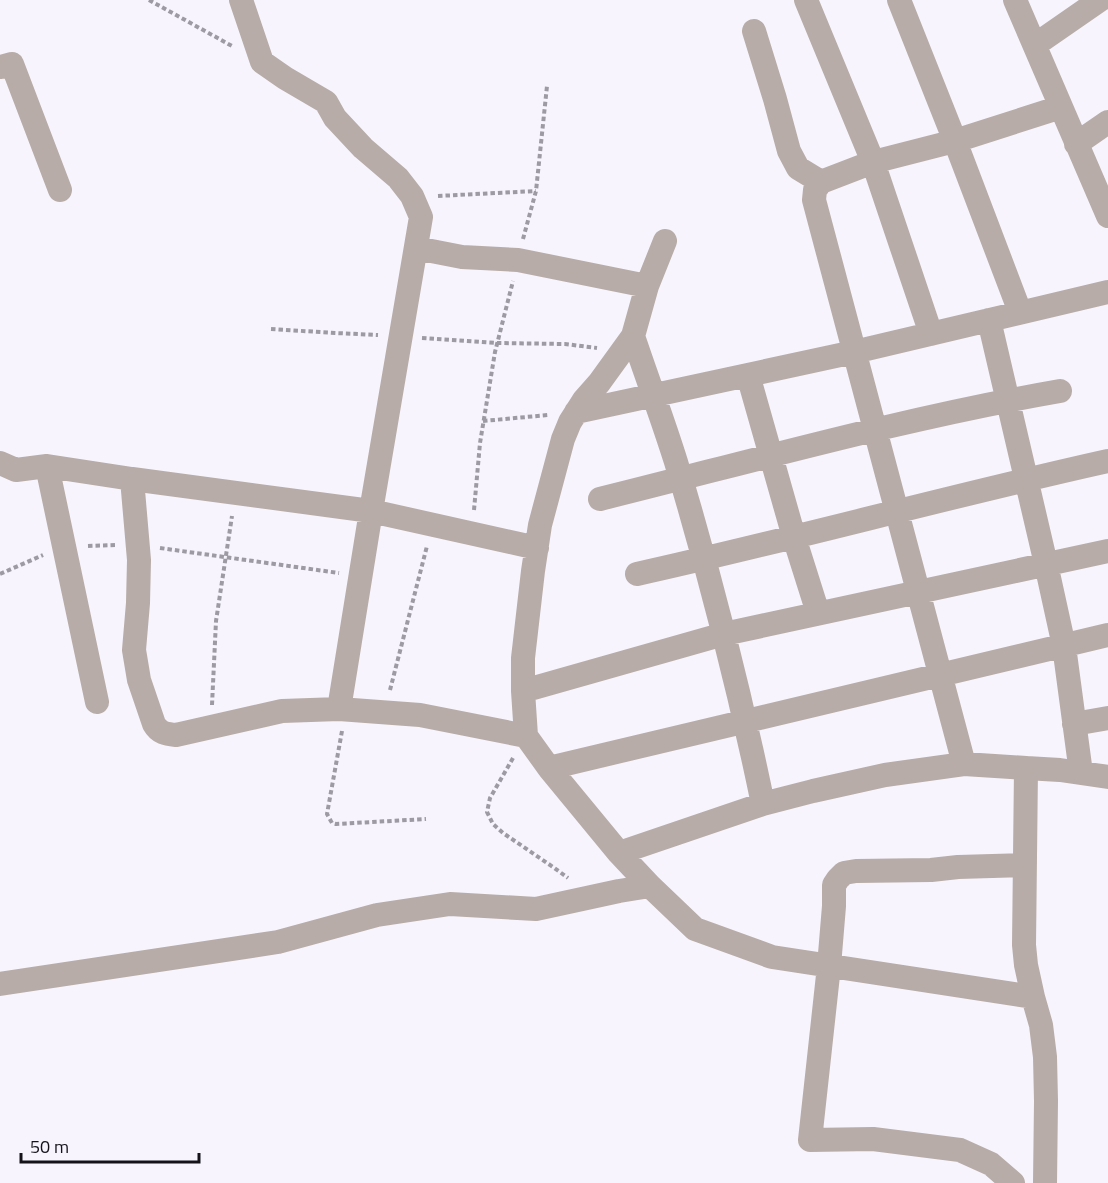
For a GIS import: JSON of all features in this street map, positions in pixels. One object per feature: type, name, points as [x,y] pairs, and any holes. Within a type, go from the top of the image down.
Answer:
[{"type":"street","points":[[242,0],[262,62],[330,110],[363,148],[398,178],[412,196],[422,217],[360,575],[342,709]]},
{"type":"street","points":[[806,0],[873,162],[931,334]]},
{"type":"street","points":[[899,0],[956,141],[1020,312]]},
{"type":"street","points":[[1015,0],[1108,216]]},
{"type":"street","points":[[1035,45],[1100,0]]},
{"type":"street","points":[[754,31],[789,151],[798,168],[821,182]]},
{"type":"street","points":[[0,66],[12,64],[60,190]]},
{"type":"street","points":[[964,764],[814,200],[815,190],[821,182],[873,162],[956,141],[1061,107]]},
{"type":"street","points":[[1076,144],[1108,122]]},
{"type":"street","points":[[665,241],[627,344],[576,412],[563,439],[540,525],[533,571],[523,658],[526,736],[549,768],[619,852],[694,929],[772,957],[1033,997]]},
{"type":"street","points":[[416,248],[462,257],[518,260],[647,286]]},
{"type":"street","points":[[576,412],[855,352],[1108,292]]},
{"type":"street","points":[[989,320],[1064,646],[1081,773]]},
{"type":"street","points":[[627,344],[653,396],[704,559],[746,722],[763,804]]},
{"type":"street","points":[[748,375],[818,613]]},
{"type":"street","points":[[600,499],[875,430],[1008,400],[1060,391]]},
{"type":"street","points":[[637,574],[1108,461]]},
{"type":"street","points":[[0,463],[16,470],[47,466],[371,511],[537,548]]},
{"type":"street","points":[[47,466],[97,702]]},
{"type":"street","points":[[132,479],[139,560],[134,650],[139,680],[157,730],[165,734],[176,735],[282,711],[342,709],[420,715],[526,736]]},
{"type":"street","points":[[523,691],[724,634],[1108,551]]},
{"type":"street","points":[[549,768],[1108,635]]},
{"type":"street","points":[[1074,724],[1108,718]]},
{"type":"street","points":[[619,852],[763,804],[885,775],[964,764],[1108,777]]},
{"type":"street","points":[[1026,768],[1024,945],[1026,965],[1041,1025],[1045,1057],[1045,1183]]},
{"type":"street","points":[[1013,1183],[992,1164],[960,1150],[873,1139],[810,1140],[829,966],[834,885],[844,873],[856,871],[1024,865]]},
{"type":"street","points":[[0,984],[278,942],[376,915],[450,904],[536,909],[650,886]]},
{"type":"path","points":[[149,0],[262,62]]},
{"type":"path","points":[[472,534],[483,421],[497,343],[536,191],[547,86]]},
{"type":"path","points":[[412,196],[458,196],[536,191]]},
{"type":"path","points":[[271,328],[497,343],[588,346],[627,344]]},
{"type":"path","points":[[483,421],[576,412]]},
{"type":"path","points":[[213,727],[216,621],[236,493]]},
{"type":"path","points":[[384,712],[432,525]]},
{"type":"path","points":[[0,574],[64,546],[138,544],[360,575]]},
{"type":"path","points":[[342,709],[327,814],[332,823],[426,819]]},
{"type":"path","points":[[526,736],[490,798],[487,812],[493,824],[502,833],[553,867],[592,897]]}]
